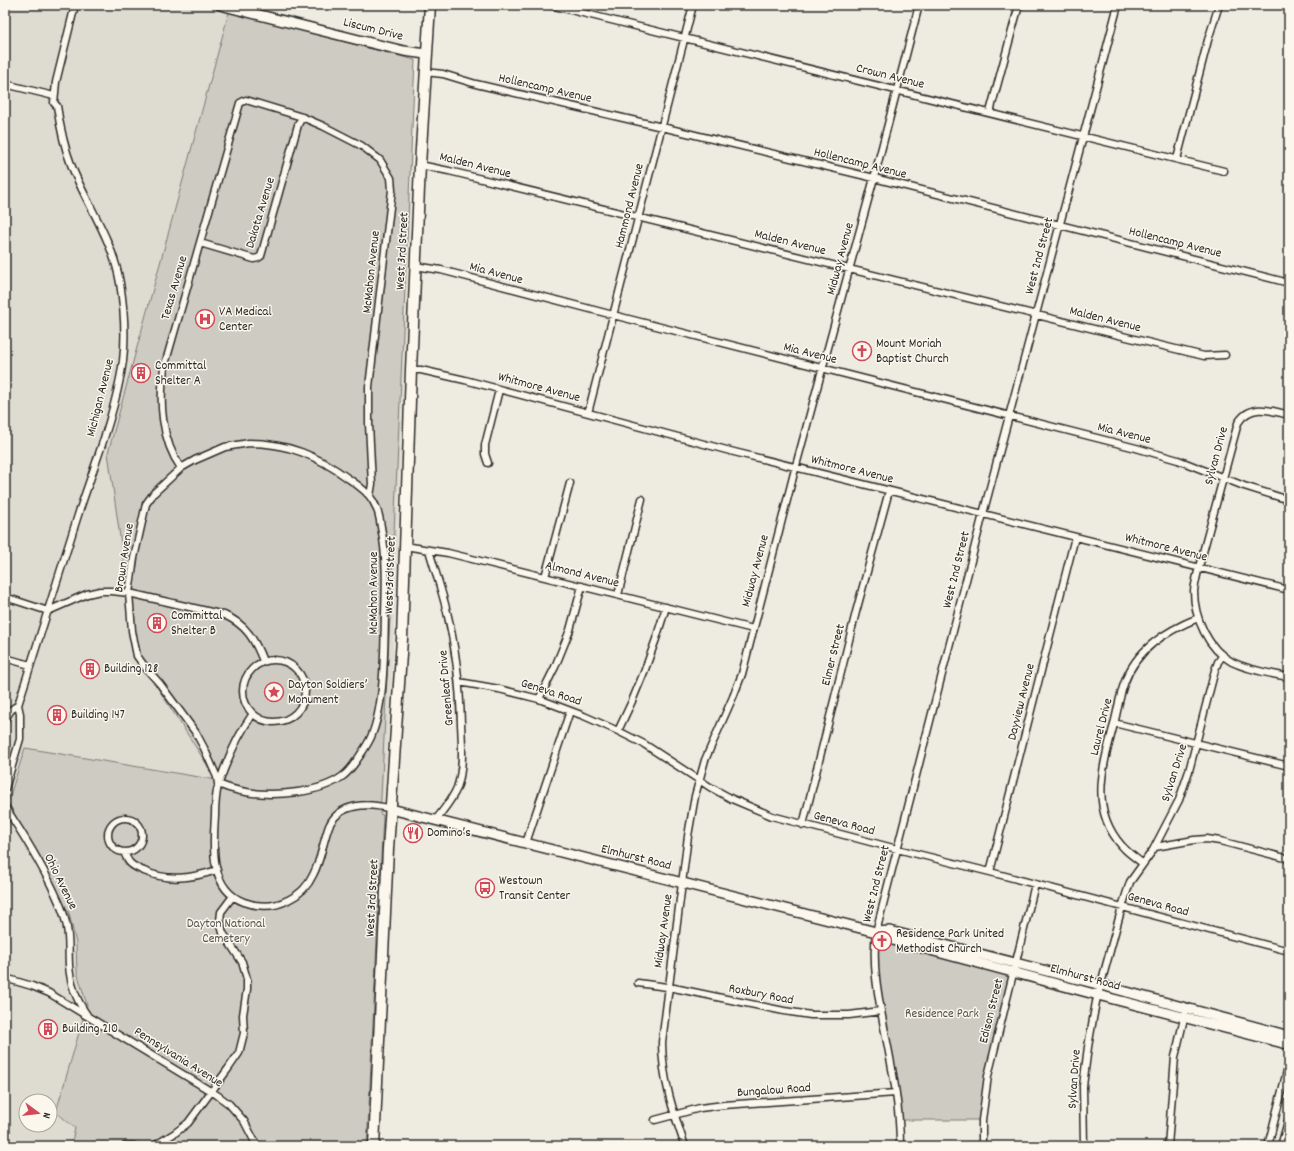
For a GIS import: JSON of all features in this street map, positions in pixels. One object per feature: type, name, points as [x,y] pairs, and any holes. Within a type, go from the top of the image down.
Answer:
[{"type":"main road","name":"West 3rd Street","points":[[374,1146],[391,809],[401,659],[415,266],[430,5]]},
{"type":"street","name":"Michigan Avenue","points":[[5,790],[20,739],[20,714],[18,705],[116,395],[123,361],[125,330],[118,271],[105,235],[72,168],[60,128],[57,106],[54,103],[56,82],[75,5]]},
{"type":"street","name":"Liscum Drive","points":[[220,5],[245,8],[367,42],[404,51],[426,54]]},
{"type":"street","name":"Crown Avenue","points":[[550,5],[990,112],[1224,171]]},
{"type":"street","name":"Hammond Avenue","points":[[588,413],[693,5]]},
{"type":"street","name":"Midway Avenue","points":[[685,1146],[666,1085],[662,1052],[663,1027],[691,817],[705,760],[738,686],[919,5]]},
{"type":"street","points":[[990,112],[1019,5]]},
{"type":"street","name":"West 2nd Street","points":[[900,1146],[899,1110],[881,1011],[874,962],[876,932],[896,849],[983,514],[1118,5]]},
{"type":"street","points":[[1177,159],[1208,40],[1219,5]]},
{"type":"street","name":"Hollencamp Avenue","points":[[425,72],[443,74],[476,84],[874,178],[1289,283]]},
{"type":"street","points":[[5,84],[54,96]]},
{"type":"street","name":"Texas Avenue","points":[[181,468],[175,460],[165,429],[161,400],[166,358],[240,103],[246,100],[302,117]]},
{"type":"street","name":"McMahon Avenue","points":[[218,784],[228,788],[267,795],[282,795],[313,789],[339,778],[347,773],[355,763],[371,737],[379,712],[382,682],[386,559],[383,535],[375,504],[370,496],[372,484],[368,424],[370,387],[392,190],[391,178],[380,160],[362,146],[302,117]]},
{"type":"street","name":"Dakota Avenue","points":[[200,244],[254,259],[261,256],[298,125],[302,117]]},
{"type":"street","name":"Malden Avenue","points":[[420,165],[1204,356],[1225,355]]},
{"type":"street","name":"Mia Avenue","points":[[415,266],[441,270],[613,316],[1164,456],[1260,492],[1289,500]]},
{"type":"street","name":"Whitmore Avenue","points":[[411,370],[421,370],[734,452],[1289,590]]},
{"type":"street","points":[[488,463],[485,450],[486,441],[498,390]]},
{"type":"street","name":"Sylvan Drive","points":[[1084,1146],[1083,1107],[1085,1066],[1090,1031],[1098,995],[1122,907],[1130,882],[1155,847],[1179,800],[1188,776],[1215,670],[1223,655],[1207,636],[1198,618],[1194,593],[1199,567],[1236,427],[1242,417],[1250,412],[1263,409],[1289,415]]},
{"type":"street","name":"Brown Avenue","points":[[218,784],[217,777],[196,733],[138,656],[132,631],[129,593],[134,558],[146,504],[154,493],[181,468],[224,447],[249,443],[276,445],[296,450],[316,458],[341,473],[370,496]]},
{"type":"street","points":[[545,577],[570,483]]},
{"type":"street","name":"Elmer Street","points":[[803,825],[856,612],[889,491]]},
{"type":"street","points":[[618,595],[642,499]]},
{"type":"street","name":"Dayview Avenue","points":[[990,872],[1075,537]]},
{"type":"street","name":"Almond Avenue","points":[[405,546],[448,553],[753,629]]},
{"type":"street","name":"Greenleaf Drive","points":[[429,550],[439,580],[452,633],[459,682],[462,738],[460,776],[451,800],[436,821]]},
{"type":"street","points":[[539,699],[568,636],[582,586]]},
{"type":"street","points":[[5,597],[48,611],[81,596],[94,592],[112,591],[129,593],[229,617],[245,628],[252,637],[263,661]]},
{"type":"street","points":[[618,731],[648,666],[666,607]]},
{"type":"street","name":"Laurel Drive","points":[[1143,864],[1125,848],[1114,834],[1105,816],[1101,801],[1100,788],[1102,774],[1124,684],[1130,670],[1138,658],[1154,641],[1166,633],[1198,618]]},
{"type":"street","points":[[1223,655],[1242,666],[1289,677]]},
{"type":"street","points":[[5,658],[30,665]]},
{"type":"street","points":[[263,661],[280,661],[294,667],[302,676],[305,683],[305,699],[302,707],[297,714],[284,721],[267,722],[257,718],[249,711],[245,702],[244,687],[247,678],[256,665],[263,661]]},
{"type":"street","name":"Geneva Road","points":[[459,682],[499,689],[539,699],[570,710],[618,731],[658,753],[726,796],[745,806],[772,816],[1289,951]]},
{"type":"street","name":"Michigan Avenue","points":[[5,719],[11,710],[18,705]]},
{"type":"street","points":[[526,843],[570,710]]},
{"type":"street","points":[[252,715],[238,737],[218,784],[215,810],[214,846],[217,870],[222,882],[233,896],[249,903],[266,906],[282,903],[294,897],[305,887],[313,875],[329,827],[336,816],[344,810],[356,806],[381,806],[391,809]]},
{"type":"street","points":[[1114,723],[1289,766]]},
{"type":"street","name":"Ohio Avenue","points":[[5,807],[28,842],[63,912],[68,932],[71,979],[78,999],[90,1018]]},
{"type":"street","name":"Elmhurst Road","points":[[391,809],[876,932],[889,939],[1098,995],[1289,1036]]},
{"type":"street","points":[[124,852],[128,852],[136,848],[142,837],[139,825],[133,820],[125,818],[118,819],[112,823],[108,830],[108,835],[114,849],[124,852],[129,863],[134,866],[158,876],[179,878],[217,870]]},
{"type":"street","points":[[1155,847],[1194,840],[1207,840],[1289,859]]},
{"type":"street","name":"Edison Street","points":[[982,1146],[982,1120],[988,1076],[1035,884]]},
{"type":"street","points":[[154,1146],[188,1123],[239,1053],[244,1033],[243,1015],[248,984],[246,972],[240,957],[223,933],[220,921],[220,915],[223,909],[233,896]]},
{"type":"street","name":"Elmhurst Road","points":[[876,932],[890,931],[1101,985],[1185,1013],[1287,1044],[1289,1043]]},
{"type":"street","name":"Pennsylvania Avenue","points":[[5,978],[23,982],[44,991],[212,1091],[229,1104],[244,1121],[257,1146]]},
{"type":"street","name":"Roxbury Road","points":[[638,982],[811,1015],[849,1015],[881,1011]]},
{"type":"street","points":[[1168,1146],[1175,1057],[1185,1013]]},
{"type":"street","points":[[1268,1146],[1289,1063]]},
{"type":"street","name":"Bungalow Road","points":[[655,1120],[700,1108],[724,1105],[896,1094]]},
{"type":"street","points":[[1282,1146],[1289,1118]]},
{"type":"street","points":[[124,1146],[134,1146]]},
{"type":"shaded area","name":"Dayton National Cemetery","points":[[5,5],[198,5],[415,60],[393,655],[383,815],[367,1146],[5,1146]]},
{"type":"green space","name":"Dayton National Cemetery","points":[[229,12],[415,60],[395,521],[380,814],[383,815],[367,1146],[71,1146],[75,1128],[58,1114],[58,1105],[87,1005],[77,972],[76,943],[69,913],[8,802],[25,748],[217,780],[137,656],[108,453]]},
{"type":"green space","name":"Residence Park","points":[[876,932],[1014,972],[1003,1012],[982,1120],[899,1120],[875,977]]},
{"type":"place","name":"VA Medical Center","points":[[205,319]]},
{"type":"place","name":"Mount Moriah Baptist Church","points":[[862,351]]},
{"type":"place","name":"Committal Shelter A","points":[[141,373]]},
{"type":"place","name":"Committal Shelter B","points":[[157,623]]},
{"type":"place","name":"Building 128","points":[[90,669]]},
{"type":"place","name":"Dayton Soldiers’ Monument","points":[[274,692]]},
{"type":"place","name":"Building 147","points":[[57,715]]},
{"type":"place","name":"Domino’s","points":[[413,833]]},
{"type":"place","name":"Westown Transit Center","points":[[485,888]]},
{"type":"place","name":"Residence Park United Methodist Church","points":[[882,941]]},
{"type":"place","name":"Building 210","points":[[48,1029]]}]
